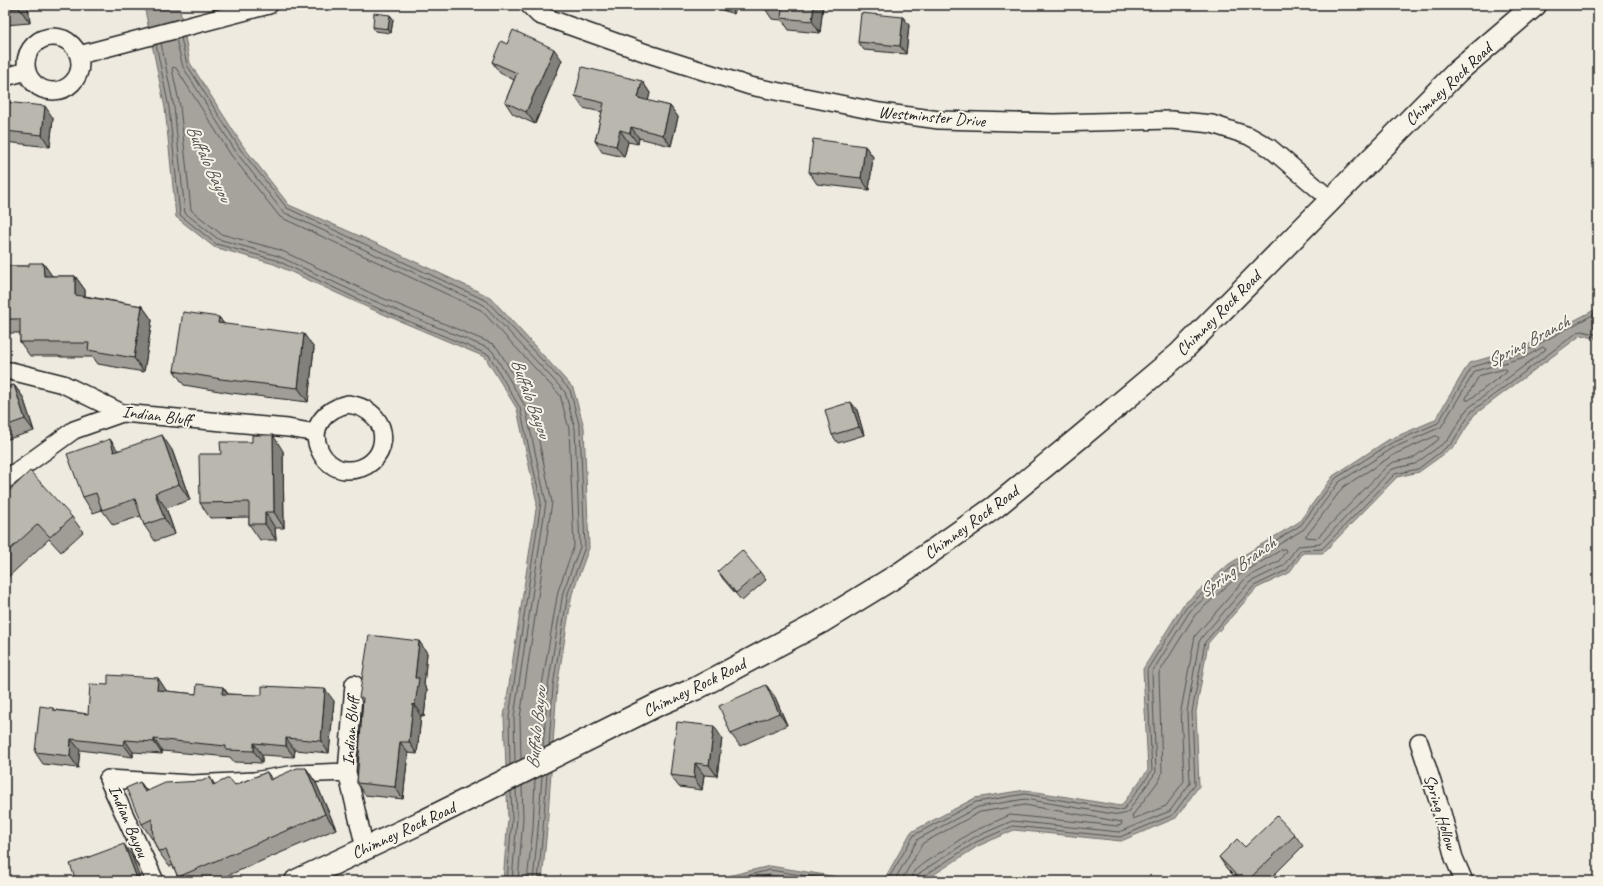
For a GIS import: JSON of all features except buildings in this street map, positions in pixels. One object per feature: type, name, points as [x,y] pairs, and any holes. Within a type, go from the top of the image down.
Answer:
[{"type":"main road","name":"Chimney Rock Road","points":[[296,881],[422,822],[655,706],[695,689],[821,622],[902,573],[995,507],[1080,438],[1179,354],[1330,199],[1458,71],[1536,5]]},
{"type":"street","points":[[79,55],[269,5]]},
{"type":"street","name":"Westminster Drive","points":[[528,5],[538,15],[649,54],[750,86],[880,112],[939,120],[1054,123],[1171,120],[1212,124],[1249,136],[1270,148],[1330,199]]},
{"type":"street","points":[[46,38],[59,38],[68,41],[79,55],[79,72],[75,80],[61,90],[52,91],[44,89],[31,79],[27,71],[26,62],[29,53],[34,45],[46,38]]},
{"type":"street","points":[[5,77],[27,71]]},
{"type":"street","name":"Indian Bluff","points":[[5,371],[11,371],[64,384],[122,413],[288,428],[316,433]]},
{"type":"street","points":[[5,480],[74,430],[122,413]]},
{"type":"street","name":"Indian Bluff","points":[[354,684],[347,772],[365,848]]},
{"type":"street","name":"Spring Hollow","points":[[1419,742],[1442,813],[1454,858],[1464,881]]},
{"type":"street","name":"Indian Bayou","points":[[155,881],[108,780],[192,784],[254,781],[296,774],[347,772]]},
{"type":"water","name":"Buffalo Bayou","points":[[144,5],[179,5],[190,63],[243,146],[289,205],[373,242],[490,297],[573,388],[584,427],[589,548],[572,594],[557,687],[542,881],[503,881],[508,818],[504,717],[537,503],[517,409],[485,357],[369,308],[274,264],[214,247],[176,217],[165,108]]},
{"type":"water","name":"Spring Branch","points":[[1598,308],[1598,339],[1581,335],[1474,415],[1455,446],[1419,472],[1397,477],[1323,553],[1303,553],[1289,573],[1257,588],[1208,643],[1196,712],[1199,786],[1176,818],[1121,841],[1014,830],[978,846],[924,881],[707,881],[770,866],[850,879],[885,878],[911,832],[975,798],[1025,790],[1121,806],[1148,770],[1143,669],[1183,605],[1229,564],[1299,522],[1333,476],[1388,440],[1435,420],[1469,363],[1522,348]]}]
